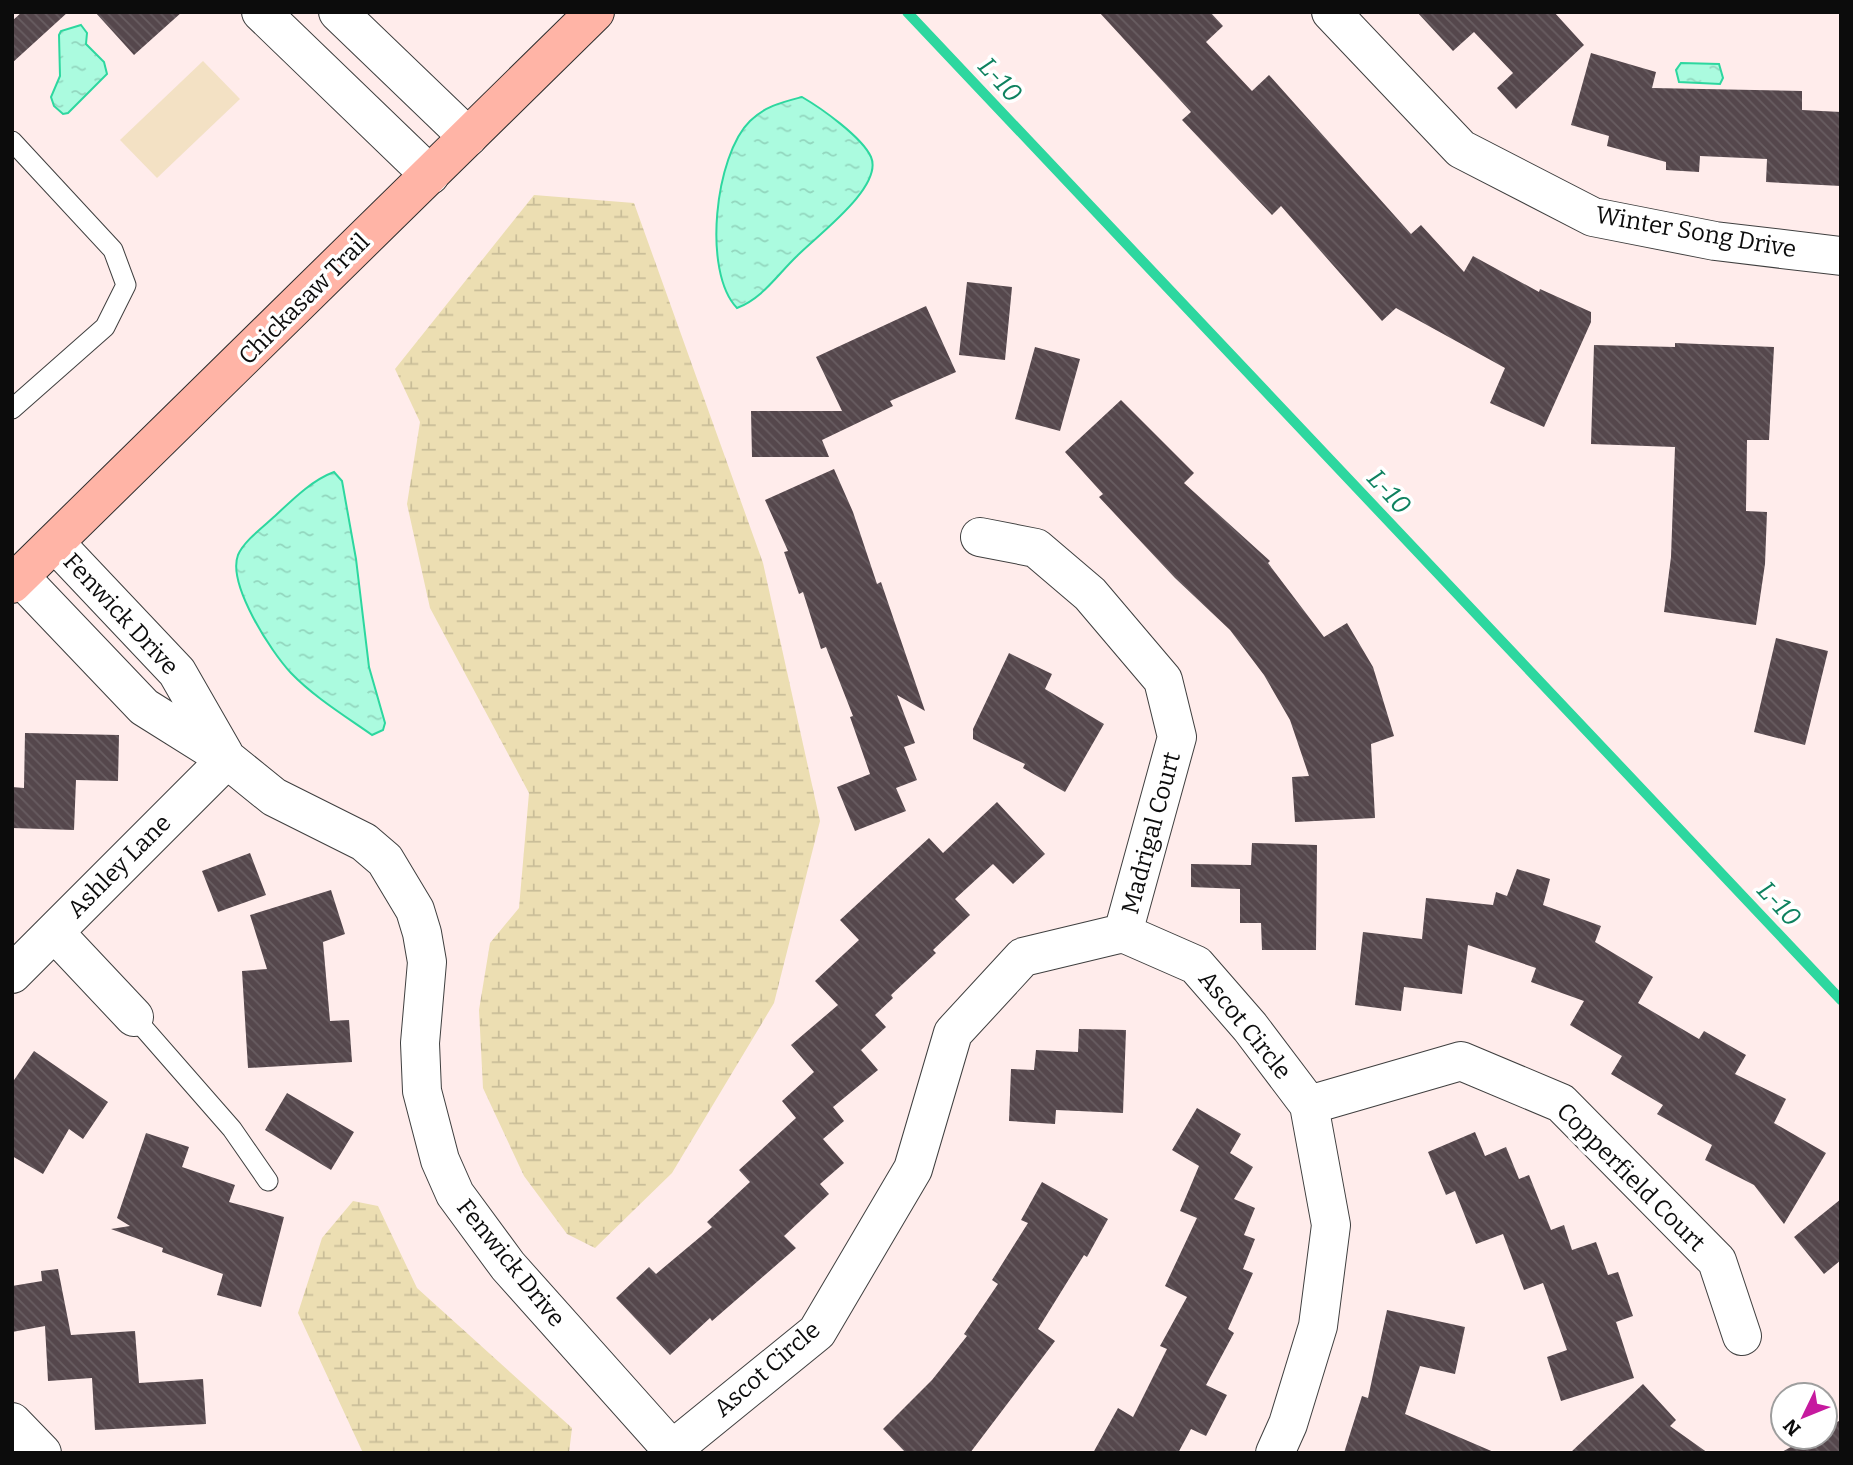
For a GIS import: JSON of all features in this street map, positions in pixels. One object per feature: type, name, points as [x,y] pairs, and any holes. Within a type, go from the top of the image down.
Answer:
[{"type":"street","points":[[261,12],[430,175]]},
{"type":"street","points":[[338,12],[468,137]]},
{"type":"street","name":"Chickasaw Trail","points":[[16,581],[596,12]]},
{"type":"street","name":"Winter Song Drive","points":[[1331,12],[1461,149],[1593,217],[1840,262]]},
{"type":"street","name":"Madrigal Court","points":[[980,537],[1036,548],[1090,594],[1163,680],[1177,737],[1123,933]]},
{"type":"street","name":"Fenwick Drive","points":[[55,543],[177,672],[226,759]]},
{"type":"street","name":"Fenwick Drive","points":[[16,581],[144,707],[226,759],[274,797],[364,842],[385,860],[415,910],[427,962],[420,1043],[422,1091],[440,1160],[455,1194],[508,1266],[674,1451]]},
{"type":"street","name":"Ashley Lane","points":[[12,974],[226,759]]},
{"type":"street","points":[[54,932],[134,1017]]},
{"type":"street","name":"Ascot Circle","points":[[674,1451],[817,1332],[912,1169],[953,1033],[1023,957],[1123,933],[1196,965],[1250,1027],[1309,1105],[1331,1225],[1318,1326],[1289,1424],[1275,1453]]},
{"type":"street","name":"Copperfield Court","points":[[1309,1105],[1461,1061],[1561,1103],[1717,1261],[1742,1336]]},
{"type":"street","points":[[12,1422],[42,1453]]},
{"type":"lane","points":[[12,141],[113,250],[125,285],[105,327],[12,408]]},
{"type":"lane","points":[[134,1017],[232,1129],[268,1181]]},
{"type":"green space","points":[[534,195],[634,203],[763,563],[820,821],[774,1003],[672,1173],[595,1248],[567,1234],[524,1176],[483,1088],[479,1010],[490,943],[519,908],[529,793],[430,608],[407,504],[420,422],[395,369]]},
{"type":"green space","points":[[353,1201],[378,1206],[417,1288],[572,1428],[569,1453],[363,1453],[298,1313],[322,1238]]},
{"type":"shaded area","points":[[203,61],[240,99],[157,178],[120,140]]},
{"type":"water","points":[[81,25],[87,33],[86,44],[104,62],[107,74],[68,113],[63,114],[54,106],[51,97],[60,76],[59,35],[61,31]]},
{"type":"water","points":[[1681,63],[1719,64],[1723,78],[1720,84],[1679,82],[1676,70]]},
{"type":"water","points":[[802,97],[859,141],[871,157],[872,169],[867,182],[846,211],[762,292],[737,308],[726,291],[719,268],[717,242],[717,214],[728,160],[738,137],[750,121],[774,105]]},
{"type":"water","points":[[334,472],[342,481],[356,559],[369,667],[385,723],[383,730],[372,735],[330,706],[291,673],[253,617],[236,568],[238,555],[254,534],[303,491]]},
{"type":"building","points":[[22,12],[68,12],[12,63],[12,21]]},
{"type":"building","points":[[95,12],[182,12],[134,55]]},
{"type":"building","points":[[1099,12],[1210,12],[1223,26],[1206,42],[1252,91],[1269,75],[1411,234],[1421,225],[1464,272],[1473,256],[1539,292],[1540,289],[1591,312],[1591,322],[1544,427],[1490,403],[1505,368],[1396,308],[1382,321],[1281,206],[1272,215],[1182,120],[1191,112]]},
{"type":"building","points":[[1417,12],[1554,12],[1584,45],[1516,109],[1497,88],[1513,73],[1474,32],[1453,51]]},
{"type":"building","points":[[1591,53],[1656,72],[1652,88],[1802,91],[1802,110],[1841,112],[1841,186],[1766,182],[1767,159],[1700,156],[1699,172],[1666,170],[1666,162],[1607,146],[1609,136],[1571,125]]},
{"type":"building","points":[[967,282],[1012,287],[1005,360],[959,355]]},
{"type":"building","points":[[926,306],[956,372],[890,401],[893,406],[822,440],[829,457],[752,457],[751,411],[842,411],[816,357]]},
{"type":"building","points":[[1675,343],[1774,347],[1769,440],[1747,440],[1746,511],[1767,512],[1765,564],[1756,625],[1664,612],[1671,557],[1675,447],[1591,444],[1594,345],[1675,347]]},
{"type":"building","points":[[1035,347],[1080,359],[1060,431],[1015,419]]},
{"type":"building","points":[[1121,400],[1194,473],[1184,483],[1270,561],[1268,563],[1324,637],[1347,623],[1373,667],[1394,736],[1371,744],[1375,818],[1295,822],[1292,777],[1309,776],[1290,720],[1264,675],[1230,630],[1175,578],[1099,497],[1103,494],[1065,452]]},
{"type":"building","points":[[834,469],[853,512],[877,584],[881,582],[925,711],[897,695],[915,743],[904,747],[917,780],[896,788],[906,811],[855,831],[837,787],[870,774],[850,717],[853,716],[826,647],[821,649],[803,592],[799,594],[784,552],[788,551],[765,500]]},
{"type":"building","points":[[1776,638],[1828,651],[1805,745],[1754,732]]},
{"type":"building","points":[[1009,653],[1052,674],[1045,689],[1104,724],[1065,792],[1023,768],[1025,764],[973,739],[973,729]]},
{"type":"building","points":[[25,733],[119,735],[118,781],[76,780],[74,830],[12,828],[12,787],[24,788]]},
{"type":"building","points":[[997,802],[1045,854],[1013,884],[993,864],[955,899],[970,915],[933,950],[936,953],[891,995],[893,998],[875,1015],[886,1027],[861,1050],[878,1070],[833,1107],[844,1121],[823,1139],[844,1163],[820,1184],[829,1194],[784,1236],[796,1248],[712,1321],[710,1318],[670,1355],[616,1298],[649,1267],[656,1274],[712,1227],[707,1222],[750,1182],[739,1170],[796,1118],[782,1101],[814,1072],[791,1045],[838,1005],[815,981],[859,940],[840,920],[929,838],[943,853]]},
{"type":"building","points":[[1252,843],[1317,845],[1316,950],[1262,950],[1261,923],[1240,923],[1240,889],[1191,887],[1191,864],[1251,865]]},
{"type":"building","points":[[250,853],[266,895],[218,912],[202,871]]},
{"type":"building","points":[[1517,869],[1550,879],[1543,905],[1601,926],[1595,942],[1653,977],[1638,1003],[1699,1039],[1704,1031],[1746,1055],[1735,1074],[1786,1099],[1774,1123],[1826,1153],[1784,1224],[1754,1185],[1705,1160],[1712,1145],[1657,1114],[1663,1105],[1611,1074],[1622,1056],[1570,1025],[1584,1001],[1531,982],[1536,968],[1468,945],[1462,994],[1404,987],[1401,1011],[1355,1005],[1363,932],[1422,939],[1426,898],[1493,905],[1496,892],[1507,896]]},
{"type":"building","points":[[331,890],[345,934],[323,942],[330,1021],[349,1020],[352,1062],[248,1068],[242,971],[267,969],[250,915]]},
{"type":"building","points":[[1079,1029],[1126,1030],[1123,1113],[1056,1110],[1055,1124],[1009,1121],[1011,1069],[1034,1070],[1036,1050],[1078,1052]]},
{"type":"building","points":[[34,1051],[108,1102],[83,1139],[69,1129],[43,1174],[12,1156],[12,1083]]},
{"type":"building","points":[[287,1093],[354,1132],[331,1170],[265,1130]]},
{"type":"building","points":[[1197,1108],[1241,1134],[1230,1153],[1253,1167],[1234,1199],[1255,1208],[1244,1235],[1255,1239],[1243,1269],[1253,1273],[1228,1329],[1234,1333],[1206,1385],[1227,1395],[1206,1436],[1191,1429],[1178,1453],[1093,1453],[1118,1408],[1133,1417],[1167,1349],[1160,1346],[1187,1297],[1165,1286],[1197,1218],[1180,1211],[1199,1166],[1172,1150]]},
{"type":"building","points":[[1475,1132],[1485,1156],[1506,1147],[1519,1179],[1529,1175],[1551,1230],[1564,1225],[1572,1250],[1596,1242],[1608,1275],[1618,1272],[1633,1316],[1616,1322],[1634,1378],[1561,1401],[1547,1357],[1567,1350],[1543,1283],[1524,1290],[1503,1234],[1476,1244],[1455,1191],[1446,1195],[1428,1152]]},
{"type":"building","points":[[146,1133],[189,1147],[182,1167],[235,1185],[229,1202],[284,1217],[261,1307],[217,1295],[223,1274],[162,1252],[163,1248],[111,1229],[130,1226],[117,1218]]},
{"type":"building","points":[[1042,1182],[1108,1219],[1087,1257],[1084,1255],[1038,1329],[1055,1341],[970,1453],[906,1453],[883,1429],[932,1380],[967,1336],[964,1334],[998,1284],[992,1280],[1028,1223],[1021,1220]]},
{"type":"building","points":[[1841,1199],[1841,1260],[1824,1274],[1794,1237]]},
{"type":"building","points":[[58,1269],[71,1335],[135,1331],[139,1383],[203,1379],[206,1424],[95,1430],[92,1378],[48,1381],[45,1326],[12,1332],[12,1286],[42,1281],[41,1271]]},
{"type":"building","points":[[1387,1310],[1465,1327],[1455,1374],[1420,1366],[1405,1414],[1496,1453],[1344,1453],[1362,1396],[1368,1398]]},
{"type":"building","points":[[1643,1384],[1676,1420],[1670,1426],[1708,1453],[1570,1453]]},
{"type":"building","points":[[1841,1420],[1841,1453],[1780,1453],[1839,1451]]},
{"type":"waterway","name":"L-10","points":[[907,12],[1841,1000]]}]
